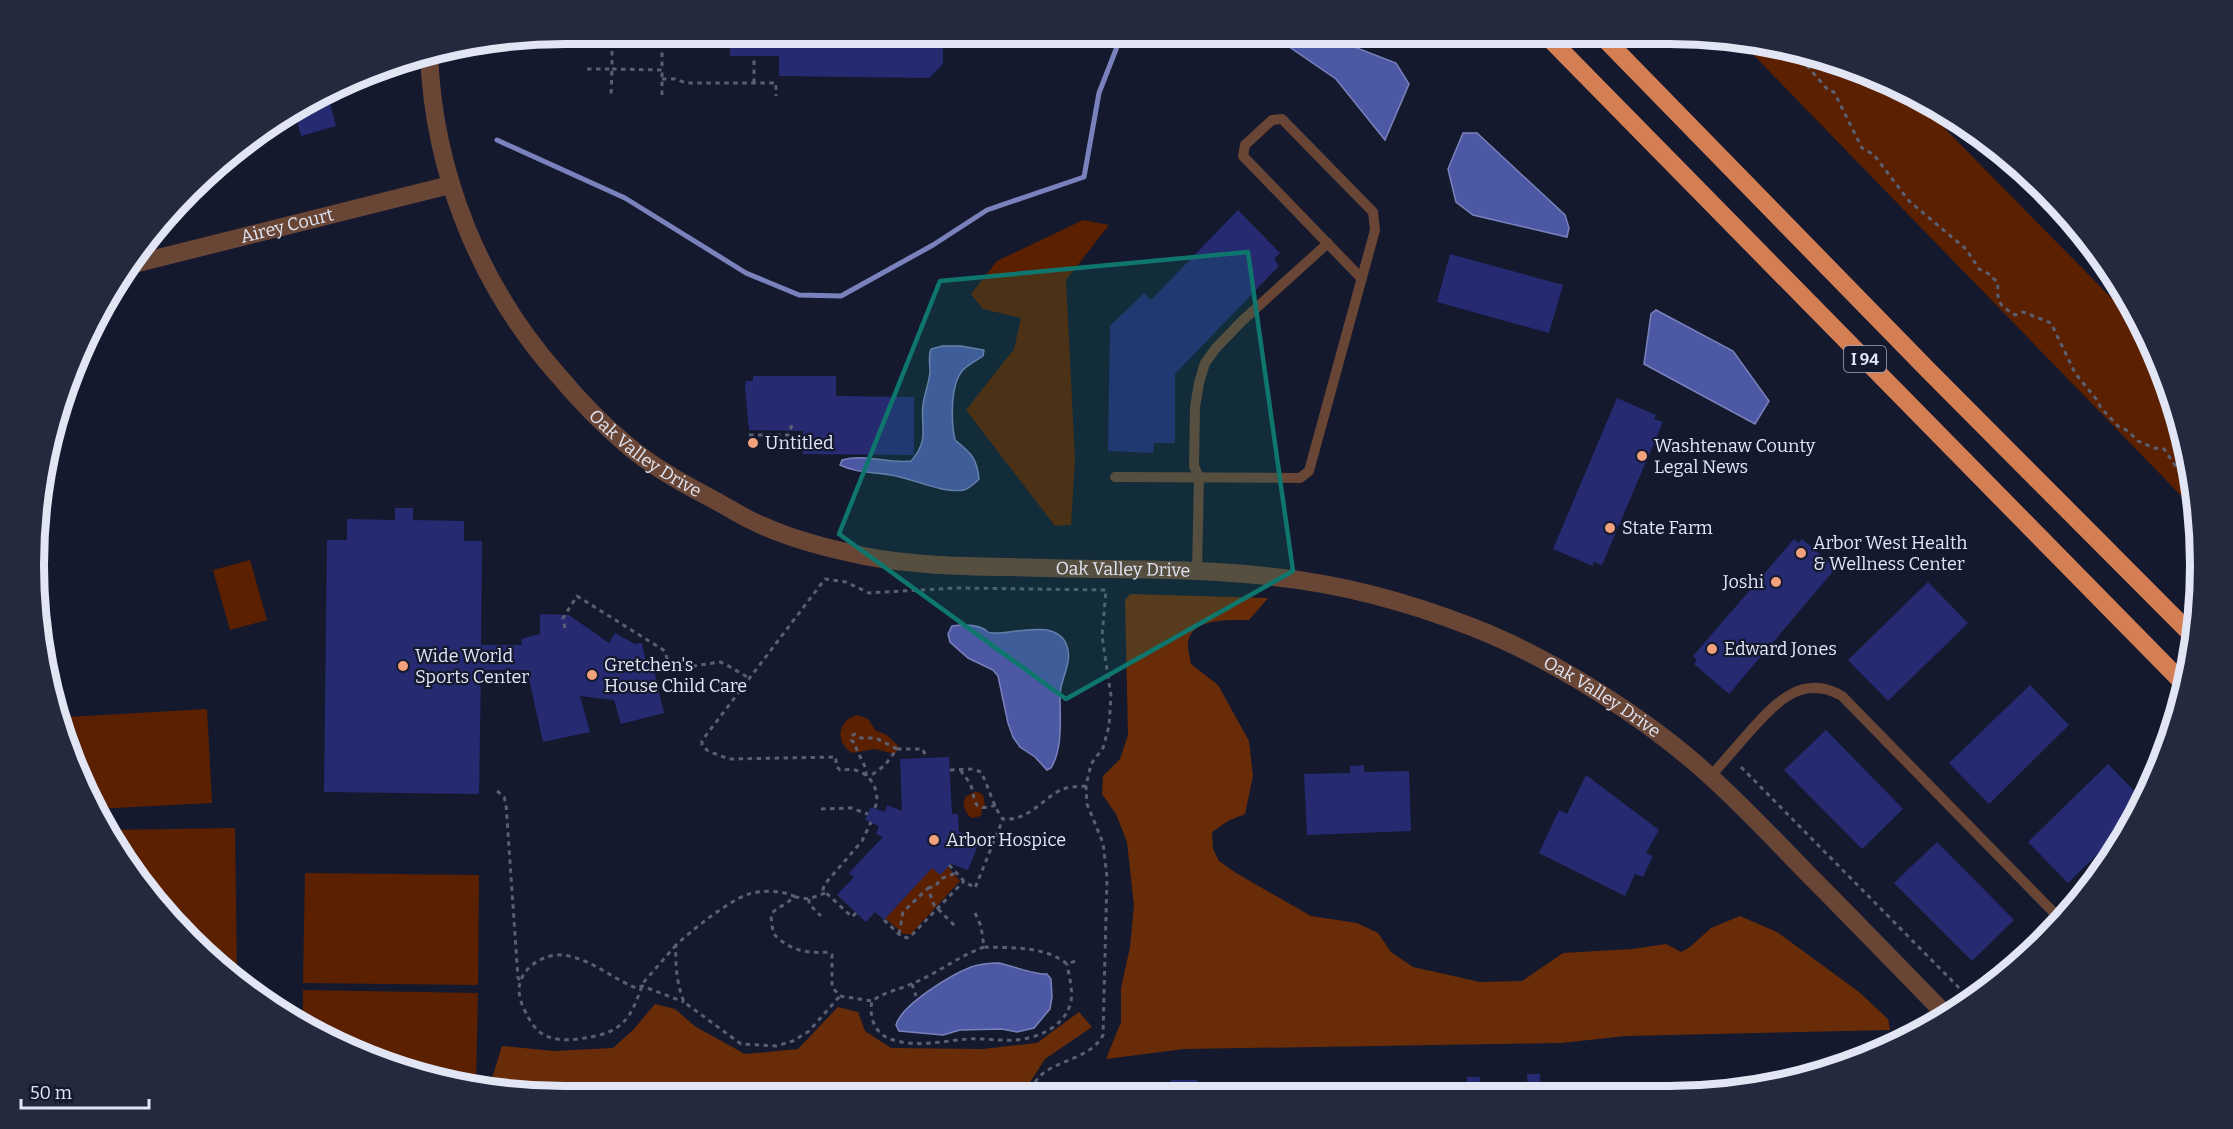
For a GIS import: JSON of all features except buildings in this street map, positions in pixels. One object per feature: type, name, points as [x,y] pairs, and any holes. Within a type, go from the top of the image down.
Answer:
[{"type":"highway","name":"I 94","points":[[1555,44],[2177,677]]},
{"type":"highway","name":"I 94","points":[[1610,44],[1929,371],[2185,628]]},
{"type":"street","name":"Oak Valley Drive","points":[[429,61],[430,81],[450,185],[482,265],[539,354],[573,392],[627,445],[689,487],[761,526],[864,556],[927,563],[1197,571],[1273,576],[1391,599],[1474,627],[1542,660],[1610,700],[1663,737],[1711,776],[1940,1009]]},
{"type":"street","name":"Airey Court","points":[[140,263],[450,185]]},
{"type":"lane","points":[[1115,477],[1300,478],[1309,471],[1376,230],[1373,212],[1282,119],[1272,120],[1245,145],[1243,156],[1362,279]]},
{"type":"lane","points":[[1197,571],[1199,478],[1194,466],[1195,407],[1205,363],[1242,321],[1328,243]]},
{"type":"lane","points":[[1711,776],[1772,707],[1786,696],[1816,688],[1833,690],[1842,696],[2055,914]]},
{"type":"path","points":[[611,95],[612,44]]},
{"type":"path","points":[[662,44],[662,95]]},
{"type":"path","points":[[754,56],[754,83]]},
{"type":"path","points":[[1803,61],[1828,90],[1834,92],[1862,148],[1874,155],[1909,201],[1966,249],[1979,269],[1989,274],[1998,283],[1998,299],[2001,306],[2015,315],[2023,312],[2051,323],[2075,373],[2101,408],[2118,426],[2128,431],[2138,441],[2164,449],[2181,474]]},
{"type":"path","points":[[587,69],[662,70]]},
{"type":"path","points":[[662,79],[675,79],[686,83],[776,83],[776,96]]},
{"type":"path","points":[[749,435],[788,435],[792,425]]},
{"type":"path","points":[[868,776],[855,770],[840,770],[836,766],[836,757],[729,759],[708,752],[702,746],[702,741],[825,579],[846,582],[869,593],[958,588],[1106,590],[1102,636],[1112,696],[1109,726],[1103,748],[1091,764],[1086,786],[1087,804],[1103,843],[1107,877],[1103,1035],[1095,1047],[1047,1071],[1035,1081],[1034,1086]]},
{"type":"path","points":[[565,628],[563,618],[577,596],[665,651],[669,666],[674,669],[720,662],[749,678]]},
{"type":"path","points":[[875,808],[877,801],[875,786],[868,776],[867,768],[857,753],[851,736],[855,734],[861,738],[876,738],[897,749],[924,749],[926,758]]},
{"type":"path","points":[[868,776],[885,765],[897,749]]},
{"type":"path","points":[[1742,767],[1964,993]]},
{"type":"path","points":[[950,770],[981,772],[1003,819],[1013,820],[1024,815],[1058,791],[1070,787],[1086,786]]},
{"type":"path","points":[[961,770],[963,776],[969,781],[975,804],[979,807],[996,805]]},
{"type":"path","points":[[497,791],[504,797],[506,804],[518,978],[521,981]]},
{"type":"path","points":[[821,809],[851,808],[868,814]]},
{"type":"path","points":[[949,865],[964,881],[975,888],[1003,819]]},
{"type":"path","points":[[856,913],[852,917],[823,890],[824,885],[862,841],[871,822]]},
{"type":"path","points":[[899,934],[903,912],[917,897],[928,888],[936,886],[940,879],[956,873]]},
{"type":"path","points":[[884,920],[902,937],[909,938],[964,881]]},
{"type":"path","points":[[928,888],[930,898],[937,909],[957,928]]},
{"type":"path","points":[[825,893],[809,899],[775,892],[748,894],[700,922],[652,972],[642,986],[633,1011],[623,1024],[601,1034],[564,1040],[551,1038],[539,1032],[530,1021],[523,1006],[519,989],[525,972],[546,957],[559,955],[574,958],[591,964],[636,988],[642,986],[684,1002],[741,1044],[776,1046],[794,1041],[810,1031],[840,996]]},
{"type":"path","points":[[795,897],[774,911],[771,916],[773,933],[789,947],[813,953],[828,952],[832,955],[832,987],[840,996],[872,1001]]},
{"type":"path","points":[[809,899],[809,904],[821,916]]},
{"type":"path","points":[[975,913],[981,926],[984,947]]},
{"type":"path","points":[[676,945],[675,960],[684,1002]]},
{"type":"path","points":[[984,947],[1041,951],[1057,956],[1067,964],[1071,1002],[1056,1027],[1024,1039],[979,1038],[941,1043],[902,1042],[884,1036],[877,1028],[870,1011],[872,1001],[880,995],[912,984],[984,947]]},
{"type":"path","points":[[1067,964],[1076,961]]},
{"type":"path","points":[[912,984],[916,996]]},
{"type":"highlighted area","points":[[1248,252],[1293,571],[1066,699],[839,534],[940,281]]},
{"type":"shaded area","points":[[1749,50],[1803,61],[1836,71],[1899,97],[1931,114],[2123,310],[2150,365],[2162,397],[2172,430],[2185,500]]},
{"type":"shaded area","points":[[1083,220],[1109,225],[1066,280],[1075,460],[1071,525],[1055,526],[966,410],[1014,349],[1021,318],[983,309],[971,294],[997,261]]},
{"type":"shaded area","points":[[250,560],[267,620],[230,630],[213,570]]},
{"type":"shaded area","points":[[1130,594],[1268,598],[1249,620],[1211,622],[1195,629],[1188,645],[1191,664],[1218,685],[1249,741],[1253,776],[1245,814],[1228,821],[1212,832],[1213,849],[1219,861],[1236,873],[1311,916],[1357,923],[1378,933],[1391,952],[1413,967],[1480,982],[1522,981],[1563,953],[1632,949],[1666,944],[1681,952],[1711,928],[1740,916],[1777,932],[1859,992],[1888,1019],[1890,1030],[1626,1036],[1561,1043],[1184,1049],[1106,1059],[1121,1022],[1121,988],[1130,947],[1134,905],[1127,842],[1116,814],[1102,794],[1103,776],[1120,759],[1128,735],[1125,600]]},
{"type":"shaded area","points":[[207,709],[212,803],[104,809],[83,764],[67,717]]},
{"type":"shaded area","points":[[857,715],[868,719],[876,731],[894,741],[899,747],[895,754],[875,749],[852,753],[847,748],[841,738],[842,727],[850,718]]},
{"type":"shaded area","points":[[976,791],[983,795],[985,805],[981,816],[971,818],[965,809],[964,800]]},
{"type":"shaded area","points":[[235,828],[237,969],[196,933],[173,908],[151,882],[116,830]]},
{"type":"shaded area","points":[[948,867],[960,881],[911,934],[903,934],[885,918],[932,868]]},
{"type":"shaded area","points":[[305,873],[479,875],[478,985],[303,983]]},
{"type":"shaded area","points":[[303,990],[478,993],[476,1077],[430,1068],[397,1058],[334,1032],[303,1015]]},
{"type":"shaded area","points":[[655,1004],[675,1009],[696,1027],[745,1054],[798,1049],[838,1007],[858,1012],[865,1031],[891,1048],[983,1049],[1037,1043],[1079,1012],[1092,1027],[1045,1059],[1028,1086],[564,1086],[491,1080],[502,1046],[554,1051],[613,1048],[634,1029]]},
{"type":"water","points":[[1287,44],[1347,44],[1396,63],[1409,84],[1385,140],[1336,79]]},
{"type":"water","points":[[1463,133],[1477,133],[1565,215],[1569,228],[1567,237],[1473,215],[1456,202],[1448,169]]},
{"type":"water","points":[[1656,310],[1733,351],[1769,401],[1755,424],[1644,364],[1651,314]]},
{"type":"water","points":[[942,346],[961,346],[984,350],[983,356],[965,368],[959,376],[953,404],[955,440],[972,456],[977,466],[979,479],[970,487],[956,491],[899,477],[858,471],[840,465],[842,460],[851,458],[911,461],[923,438],[923,408],[930,376],[930,352],[931,349]]},
{"type":"water","points":[[952,626],[979,627],[992,633],[1044,630],[1062,637],[1067,646],[1068,659],[1060,696],[1059,743],[1051,768],[1047,770],[1035,757],[1020,747],[1013,737],[998,676],[993,670],[968,658],[950,642],[948,634]]},
{"type":"water","points":[[999,963],[1030,972],[1047,974],[1051,979],[1050,1009],[1034,1028],[1017,1032],[1002,1029],[960,1030],[943,1035],[899,1031],[896,1025],[900,1017],[907,1008],[928,991],[971,967]]},
{"type":"waterway","points":[[497,140],[625,198],[746,273],[799,295],[841,296],[933,245],[987,210],[1084,177],[1099,93],[1118,44]]},
{"type":"place","name":"Untitled","points":[[753,443]]},
{"type":"place","name":"Washtenaw County Legal News","points":[[1642,456]]},
{"type":"place","name":"State Farm","points":[[1610,528]]},
{"type":"place","name":"Arbor West Health & Wellness Center","points":[[1801,553]]},
{"type":"place","name":"Joshi","points":[[1776,582]]},
{"type":"place","name":"Edward Jones","points":[[1712,649]]},
{"type":"place","name":"Wide World Sports Center","points":[[403,666]]},
{"type":"place","name":"Gretchen's House Child Care","points":[[592,675]]},
{"type":"place","name":"Arbor Hospice","points":[[934,840]]}]
